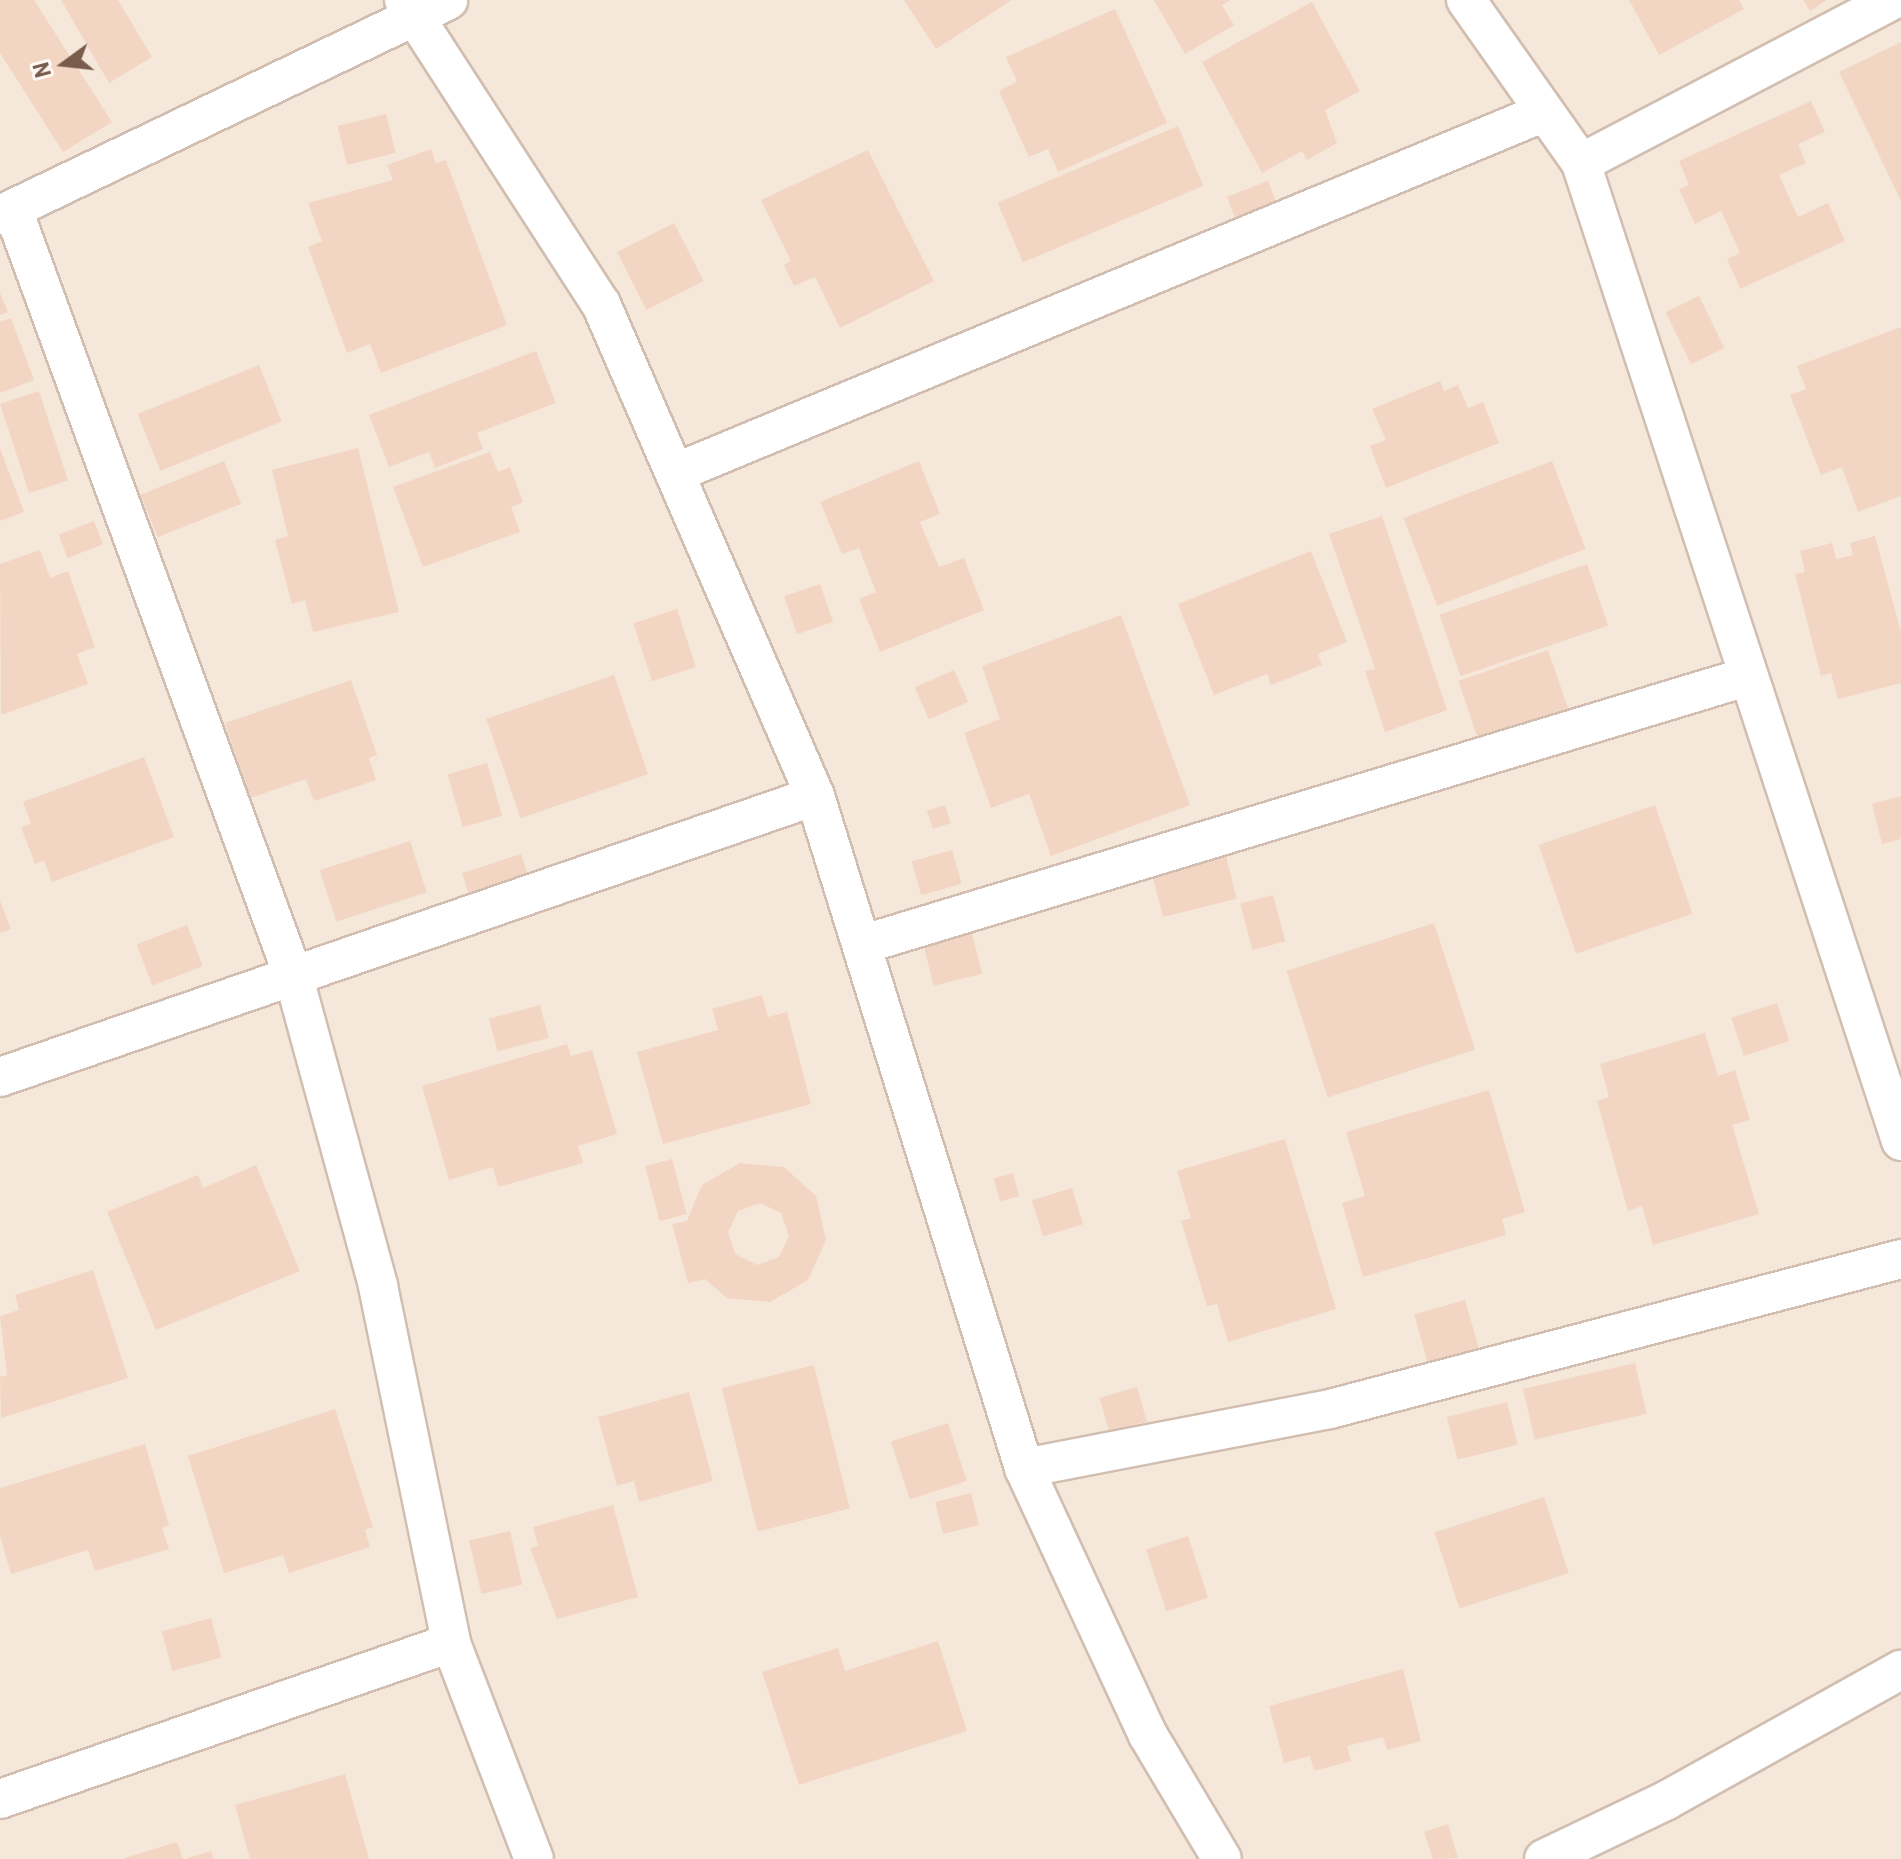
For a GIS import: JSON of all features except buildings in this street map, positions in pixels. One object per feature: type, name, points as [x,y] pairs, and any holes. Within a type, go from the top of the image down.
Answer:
[{"type":"street","points":[[1466,0],[1540,114],[1581,163],[1746,677],[1901,1141]]},
{"type":"street","points":[[1581,163],[1893,0]]},
{"type":"street","points":[[534,1859],[451,1643],[378,1286],[294,978],[7,213],[423,6],[601,304],[815,796],[864,944],[1024,1468],[1148,1735],[1222,1859]]},
{"type":"street","points":[[675,473],[1540,114]]},
{"type":"street","points":[[864,944],[1746,677]]},
{"type":"street","points":[[0,1077],[815,796]]},
{"type":"street","points":[[1024,1468],[1330,1409],[1901,1259]]},
{"type":"street","points":[[0,1799],[451,1643]]},
{"type":"street","points":[[1544,1859],[1667,1800],[1901,1670]]},
{"type":"shaded area","points":[[0,0],[1901,0],[1901,1859],[0,1859]]}]
